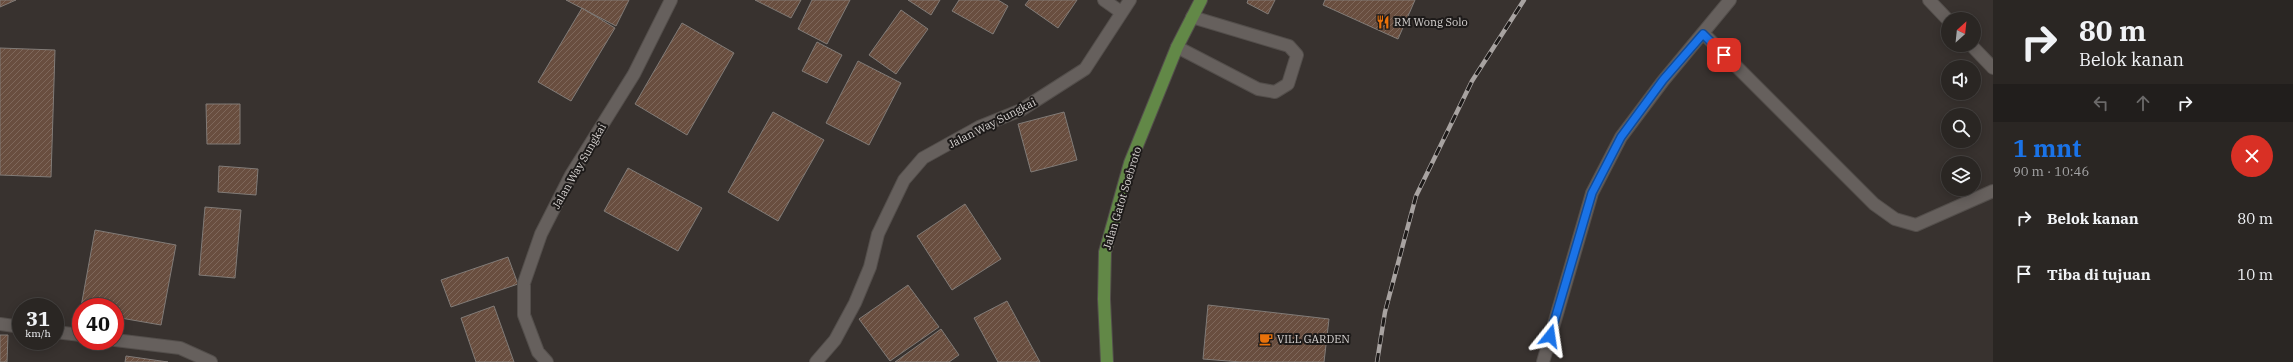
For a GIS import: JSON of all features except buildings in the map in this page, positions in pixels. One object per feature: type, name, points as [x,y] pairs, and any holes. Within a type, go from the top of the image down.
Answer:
[{"type":"main road","name":"Jalan Gatot Soebroto","points":[[1107,362],[1104,299],[1105,252],[1130,164],[1177,47],[1201,0]]},
{"type":"street","name":"Jalan Way Sungkai","points":[[547,362],[538,352],[524,315],[524,283],[541,234],[571,175],[634,74],[671,0]]},
{"type":"street","points":[[1104,0],[1121,12]]},
{"type":"street","name":"Jalan Way Sungkai","points":[[816,362],[835,340],[855,303],[870,267],[878,234],[904,180],[924,158],[979,127],[1021,110],[1085,69],[1130,0]]},
{"type":"street","points":[[1543,362],[1592,193],[1621,137],[1663,80],[1730,0]]},
{"type":"street","points":[[1929,0],[1941,13]]},
{"type":"street","points":[[1177,47],[1258,89],[1275,92],[1288,84],[1296,55],[1289,46],[1192,17]]},
{"type":"street","points":[[1703,34],[1874,204],[1895,219],[1916,225],[1993,191]]},
{"type":"street","points":[[1978,52],[1993,68]]},
{"type":"street","points":[[0,324],[12,326]]},
{"type":"street","points":[[124,341],[180,348],[211,362]]},
{"type":"railway","points":[[1377,362],[1385,312],[1416,196],[1472,81],[1524,0]]},
{"type":"place","name":"RM Wong Solo","points":[[1383,22]]},
{"type":"place","name":"VILL GARDEN","points":[[1266,339]]},
{"type":"route","points":[[1550,336],[1592,193],[1621,137],[1663,80],[1703,34],[1724,55]]}]
